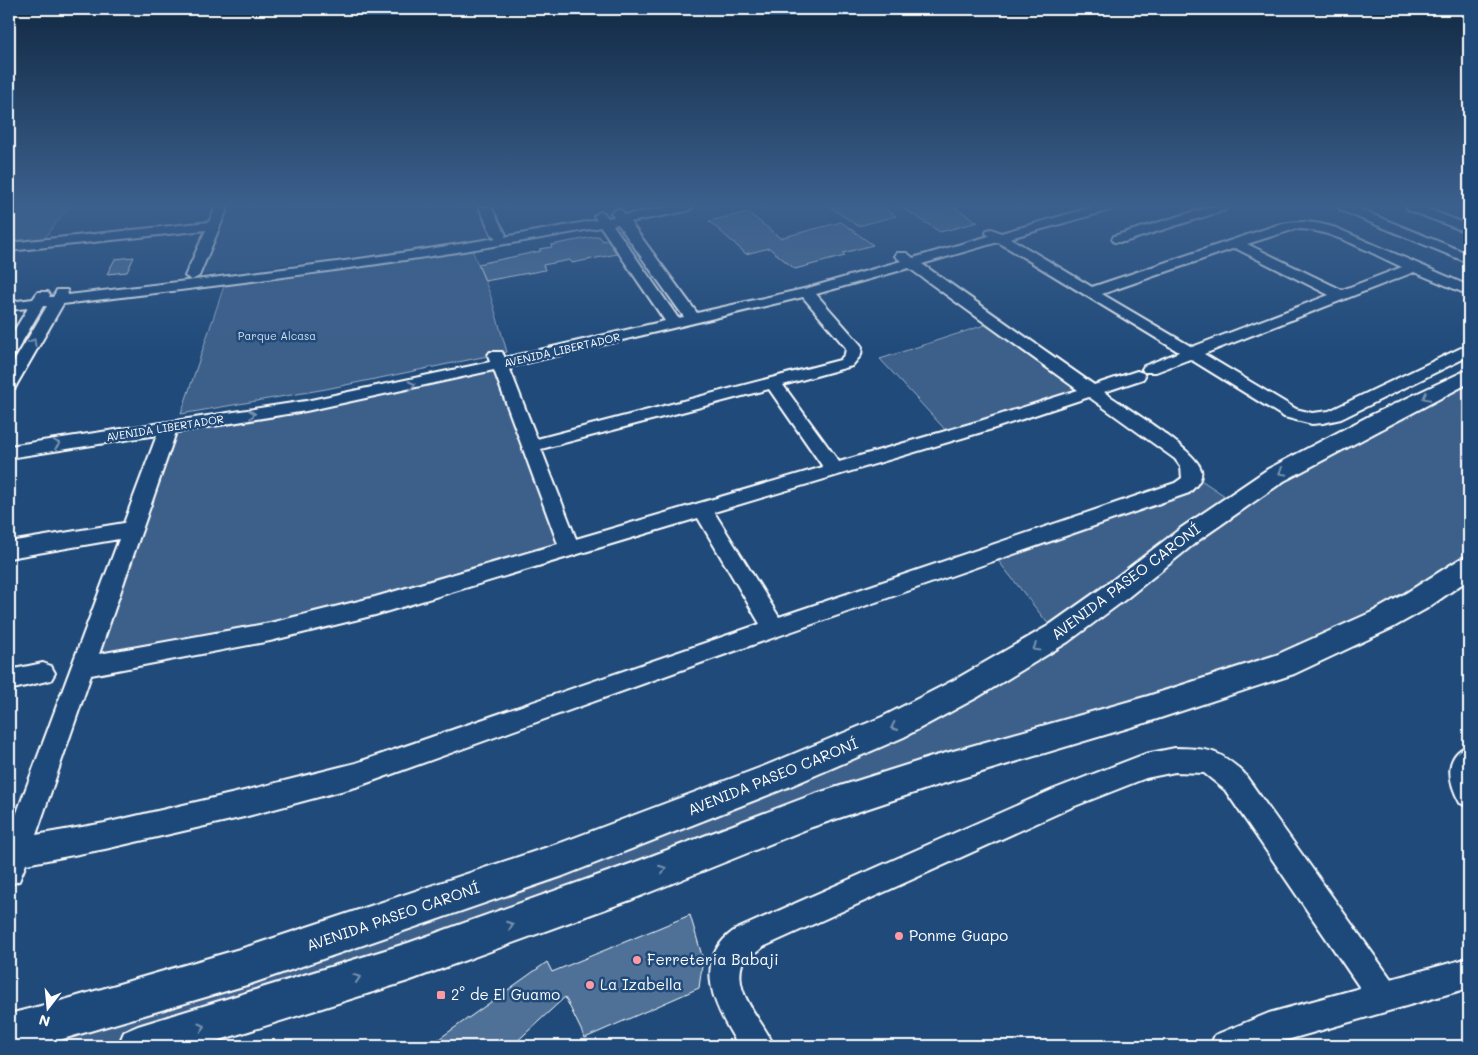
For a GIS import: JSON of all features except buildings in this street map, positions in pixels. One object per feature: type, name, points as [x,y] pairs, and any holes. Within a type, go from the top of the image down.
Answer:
[{"type":"street","points":[[192,276],[201,256]]},
{"type":"street","points":[[9,306],[51,297],[192,276],[354,256]]},
{"type":"street","points":[[9,298],[51,297],[412,256]]},
{"type":"street","points":[[628,256],[672,320]]},
{"type":"street","points":[[648,256],[691,316]]},
{"type":"street","name":"AVENIDA LIBERTADOR","points":[[9,452],[324,402],[672,320],[806,293],[919,256]]},
{"type":"street","points":[[1030,256],[1290,413],[1302,417],[1320,419],[1335,415],[1469,350]]},
{"type":"street","points":[[1090,293],[1200,256]]},
{"type":"street","points":[[1261,256],[1341,296]]},
{"type":"street","points":[[1390,256],[1469,291]]},
{"type":"street","points":[[12,862],[105,836],[330,783],[1182,488],[1190,481],[1192,469],[1187,460],[907,260]]},
{"type":"street","name":"AVENIDA LIBERTADOR","points":[[691,316],[780,290],[907,260]]},
{"type":"street","points":[[81,667],[270,632],[331,618],[703,510],[1091,392],[1415,267]]},
{"type":"street","points":[[531,446],[840,365],[850,360],[854,353],[852,344],[806,293]]},
{"type":"street","points":[[9,351],[51,297]]},
{"type":"street","points":[[9,384],[51,297]]},
{"type":"street","points":[[498,360],[570,549]]},
{"type":"street","name":"AVENIDA LIBERTADOR","points":[[9,439],[283,397],[498,360]]},
{"type":"street","name":"AVENIDA PASEO CARONÍ","points":[[9,1034],[64,1020],[250,965],[563,859],[758,784],[893,727],[967,688],[1058,634],[1116,592],[1190,534],[1276,475],[1469,375]]},
{"type":"street","points":[[773,383],[835,470]]},
{"type":"street","points":[[12,862],[169,427]]},
{"type":"street","points":[[703,510],[774,628]]},
{"type":"street","points":[[9,550],[132,529]]},
{"type":"street","points":[[138,1046],[427,955],[633,881],[812,811],[932,772],[1166,704],[1284,665],[1382,620],[1416,601],[1469,566]]},
{"type":"street","points":[[9,680],[44,673]]},
{"type":"street","points":[[1469,757],[1461,772],[1469,794]]},
{"type":"street","points":[[758,1046],[734,1008],[725,980],[729,956],[739,945],[770,928],[1061,799],[1145,766],[1176,760],[1190,759],[1216,765],[1234,781],[1384,996]]},
{"type":"street","points":[[1226,1046],[1269,1028],[1469,973]]},
{"type":"shaded area","points":[[201,256],[354,256],[192,276]]},
{"type":"green space","name":"Parque Alcasa","points":[[402,256],[475,256],[490,294],[507,352],[326,389],[181,414],[226,280]]},
{"type":"green space","points":[[994,322],[1091,391],[951,436],[880,359]]},
{"type":"green space","points":[[500,365],[570,549],[375,606],[81,667],[169,427]]},
{"type":"green space","points":[[1469,375],[1469,566],[1382,620],[262,1009],[138,1046],[9,1046],[9,1034],[64,1020],[696,808],[1057,635],[992,553],[1170,492],[1192,474],[1234,502]]},
{"type":"place","name":"Ponme Guapo","points":[[899,936]]},
{"type":"place","name":"Ferretería Babaji","points":[[637,960]]},
{"type":"place","name":"La Izabella","points":[[590,985]]},
{"type":"place","name":"2° de El Guamo","points":[[441,995]]}]
